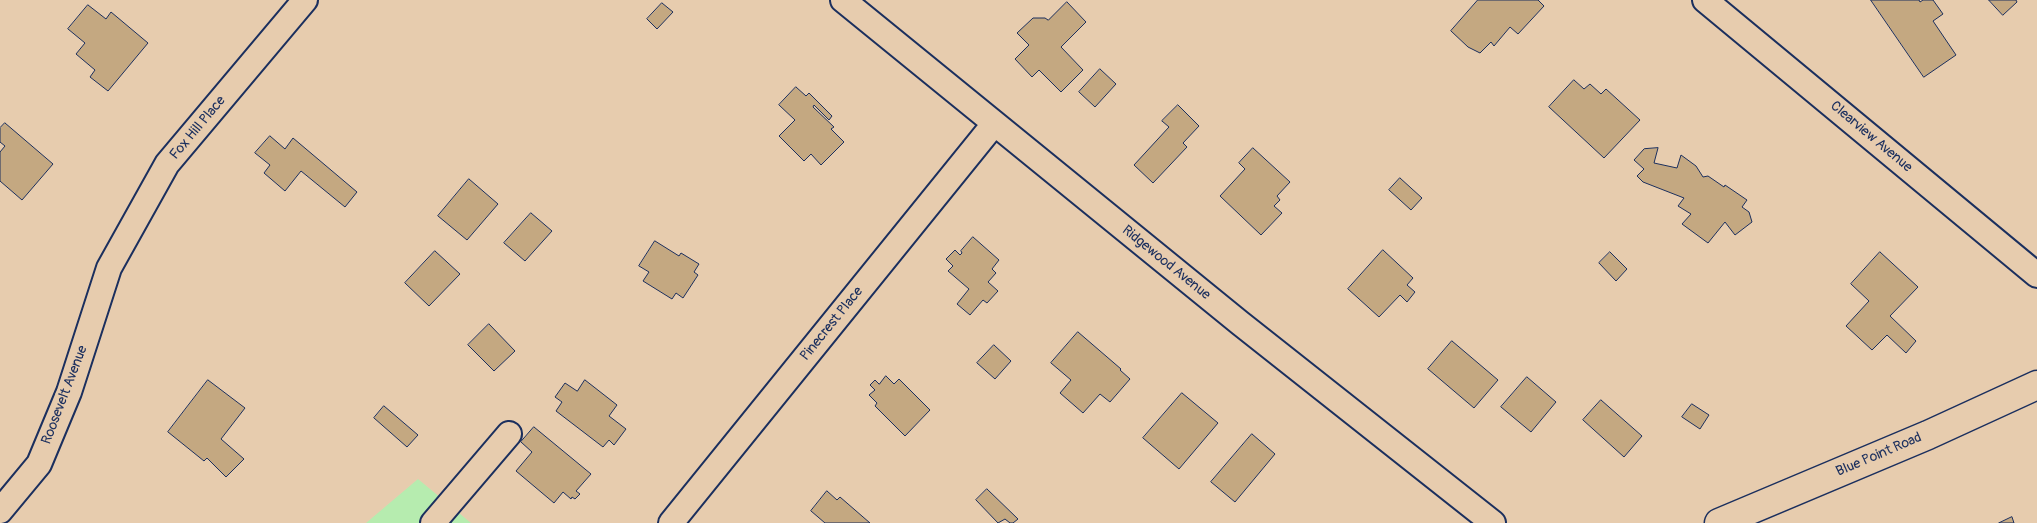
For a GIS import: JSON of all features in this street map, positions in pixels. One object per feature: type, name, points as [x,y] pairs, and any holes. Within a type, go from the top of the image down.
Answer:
[{"type":"street","name":"Fox Hill Place","points":[[109,268],[167,164],[305,0]]},
{"type":"street","name":"Ridgewood Avenue","points":[[843,0],[1240,323],[1493,523]]},
{"type":"street","name":"Clearview Avenue","points":[[1705,0],[2037,275]]},
{"type":"street","name":"Pinecrest Place","points":[[671,523],[994,124]]},
{"type":"street","name":"Roosevelt Avenue","points":[[0,512],[39,464],[70,392],[109,268]]},
{"type":"street","name":"Blue Point Road","points":[[1719,523],[1928,435],[2037,385]]},
{"type":"street","points":[[433,523],[509,434]]},
{"type":"green space","points":[[418,479],[471,523],[366,523]]},
{"type":"building","points":[[1478,0],[1538,0],[1544,6],[1518,34],[1510,27],[1494,46],[1491,42],[1480,53],[1468,47],[1451,31]]},
{"type":"building","points":[[1871,0],[1919,0],[1920,2],[1923,0],[1933,0],[1943,14],[1933,21],[1956,55],[1924,77]]},
{"type":"building","points":[[1989,0],[2016,0],[2017,2],[2003,15]]},
{"type":"building","points":[[1067,2],[1086,22],[1061,47],[1083,70],[1061,92],[1039,70],[1032,77],[1015,59],[1029,45],[1017,33],[1033,18],[1045,18],[1048,20]]},
{"type":"building","points":[[662,3],[673,12],[657,29],[647,19]]},
{"type":"building","points":[[88,5],[106,19],[111,12],[148,43],[108,91],[90,77],[95,70],[76,54],[85,43],[68,29]]},
{"type":"building","points":[[1100,69],[1116,84],[1095,107],[1079,92]]},
{"type":"building","points":[[1574,80],[1584,89],[1590,84],[1601,94],[1606,89],[1640,120],[1604,158],[1549,107]]},
{"type":"building","points":[[796,87],[806,96],[809,93],[832,116],[829,120],[814,105],[813,107],[834,127],[831,129],[844,142],[821,165],[811,154],[804,161],[779,136],[795,120],[779,105]]},
{"type":"building","points":[[1178,105],[1199,126],[1183,143],[1187,147],[1153,183],[1134,165],[1169,127],[1162,121]]},
{"type":"building","points":[[5,123],[53,164],[22,200],[0,181],[0,152],[5,146],[0,142],[0,128]]},
{"type":"building","points":[[270,136],[285,149],[293,138],[357,192],[345,207],[301,171],[285,191],[264,173],[270,165],[255,153]]},
{"type":"building","points":[[1253,148],[1290,182],[1277,196],[1280,200],[1274,206],[1282,213],[1261,235],[1220,196],[1245,169],[1239,163]]},
{"type":"building","points":[[1658,148],[1654,163],[1677,168],[1681,155],[1696,166],[1703,177],[1708,176],[1747,200],[1742,207],[1749,212],[1752,222],[1735,235],[1725,222],[1708,243],[1682,224],[1691,214],[1678,206],[1684,198],[1643,182],[1637,176],[1644,169],[1634,160],[1644,149]]},
{"type":"building","points":[[1400,178],[1422,198],[1411,210],[1389,190]]},
{"type":"building","points":[[469,179],[498,204],[467,240],[438,216]]},
{"type":"building","points":[[531,213],[552,231],[525,261],[504,243]]},
{"type":"building","points":[[973,237],[999,260],[992,269],[996,273],[988,282],[998,291],[987,303],[983,300],[970,315],[957,304],[969,289],[948,271],[953,266],[946,259],[955,250],[960,255],[961,251]]},
{"type":"building","points":[[655,241],[679,256],[681,253],[699,264],[694,272],[698,275],[683,298],[676,293],[672,299],[643,281],[649,272],[639,266]]},
{"type":"building","points":[[1383,250],[1413,278],[1407,285],[1415,292],[1407,302],[1400,295],[1379,317],[1348,289]]},
{"type":"building","points":[[435,251],[460,274],[429,306],[405,283]]},
{"type":"building","points":[[1610,252],[1627,269],[1616,281],[1599,263]]},
{"type":"building","points":[[1880,252],[1918,287],[1890,316],[1916,341],[1906,353],[1887,335],[1872,350],[1846,326],[1869,301],[1851,284]]},
{"type":"building","points":[[489,324],[515,351],[494,371],[468,345]]},
{"type":"building","points":[[1078,332],[1130,379],[1110,402],[1100,394],[1083,413],[1060,393],[1071,380],[1051,363]]},
{"type":"building","points":[[1452,341],[1498,380],[1474,408],[1428,369]]},
{"type":"building","points":[[994,345],[1011,361],[995,379],[977,363]]},
{"type":"building","points":[[886,376],[894,384],[899,379],[930,410],[905,436],[875,406],[877,403],[869,395],[875,390],[870,385],[875,380],[879,384]]},
{"type":"building","points":[[1527,377],[1556,402],[1531,432],[1501,407]]},
{"type":"building","points":[[208,380],[245,408],[221,439],[244,459],[226,477],[207,458],[204,461],[168,432]]},
{"type":"building","points":[[585,380],[617,405],[609,416],[626,429],[614,445],[609,440],[603,447],[556,411],[562,402],[555,397],[565,383],[577,391]]},
{"type":"building","points":[[1182,393],[1218,423],[1179,469],[1143,438]]},
{"type":"building","points":[[1601,400],[1642,436],[1624,457],[1583,420]]},
{"type":"building","points":[[1692,404],[1709,415],[1700,429],[1682,417]]},
{"type":"building","points":[[384,406],[418,435],[407,447],[374,418]]},
{"type":"building","points":[[534,427],[591,474],[576,491],[580,494],[575,499],[572,497],[571,499],[563,492],[554,503],[516,471],[532,452],[521,442]]},
{"type":"building","points":[[1252,434],[1275,454],[1235,502],[1211,482]]},
{"type":"building","points":[[987,489],[1018,519],[1013,523],[1005,519],[998,523],[976,500]]},
{"type":"building","points":[[827,491],[837,500],[840,497],[870,523],[825,523],[811,511]]},
{"type":"building","points":[[2012,517],[2014,523],[1999,523]]}]
